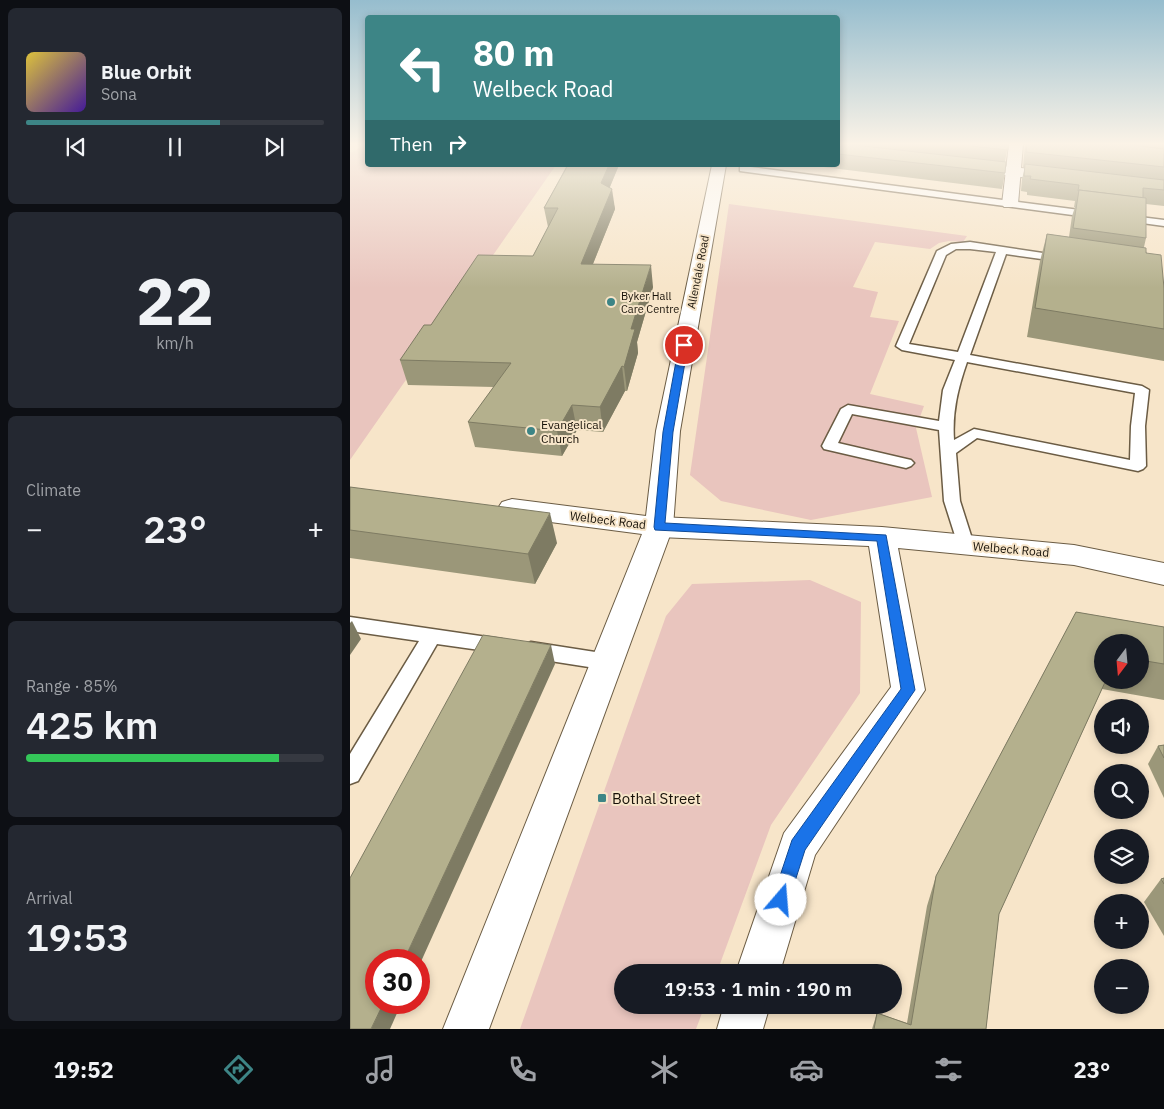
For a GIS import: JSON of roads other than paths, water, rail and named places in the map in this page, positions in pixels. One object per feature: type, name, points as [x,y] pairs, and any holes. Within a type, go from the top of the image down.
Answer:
[{"type":"main road","name":"Allendale Road","points":[[659,527],[668,432],[714,192]]},
{"type":"main road","points":[[1010,204],[1011,192]]},
{"type":"main road","name":"Welbeck Road","points":[[484,505],[659,527],[882,538],[1074,555],[1164,574]]},
{"type":"main road","points":[[466,1029],[659,527]]},
{"type":"main road","points":[[761,964],[798,846],[908,690],[882,538]]},
{"type":"main road","points":[[740,1029],[744,1014]]},
{"type":"lane","points":[[919,192],[1164,223]]},
{"type":"lane","points":[[948,451],[974,433],[1138,466],[1138,426],[1142,390],[902,346],[941,253],[946,248],[962,245],[1078,262]]},
{"type":"lane","points":[[966,545],[952,502],[946,427],[950,390],[1002,250]]},
{"type":"lane","points":[[906,464],[829,446],[848,409],[946,427]]},
{"type":"lane","points":[[350,624],[608,662]]},
{"type":"lane","points":[[350,774],[432,636]]},
{"type":"place","name":"Byker Hall Care Centre","points":[[611,302]]},
{"type":"place","name":"Evangelical Church","points":[[531,431]]},
{"type":"place","name":"Bothal Street","points":[[602,798]]}]
